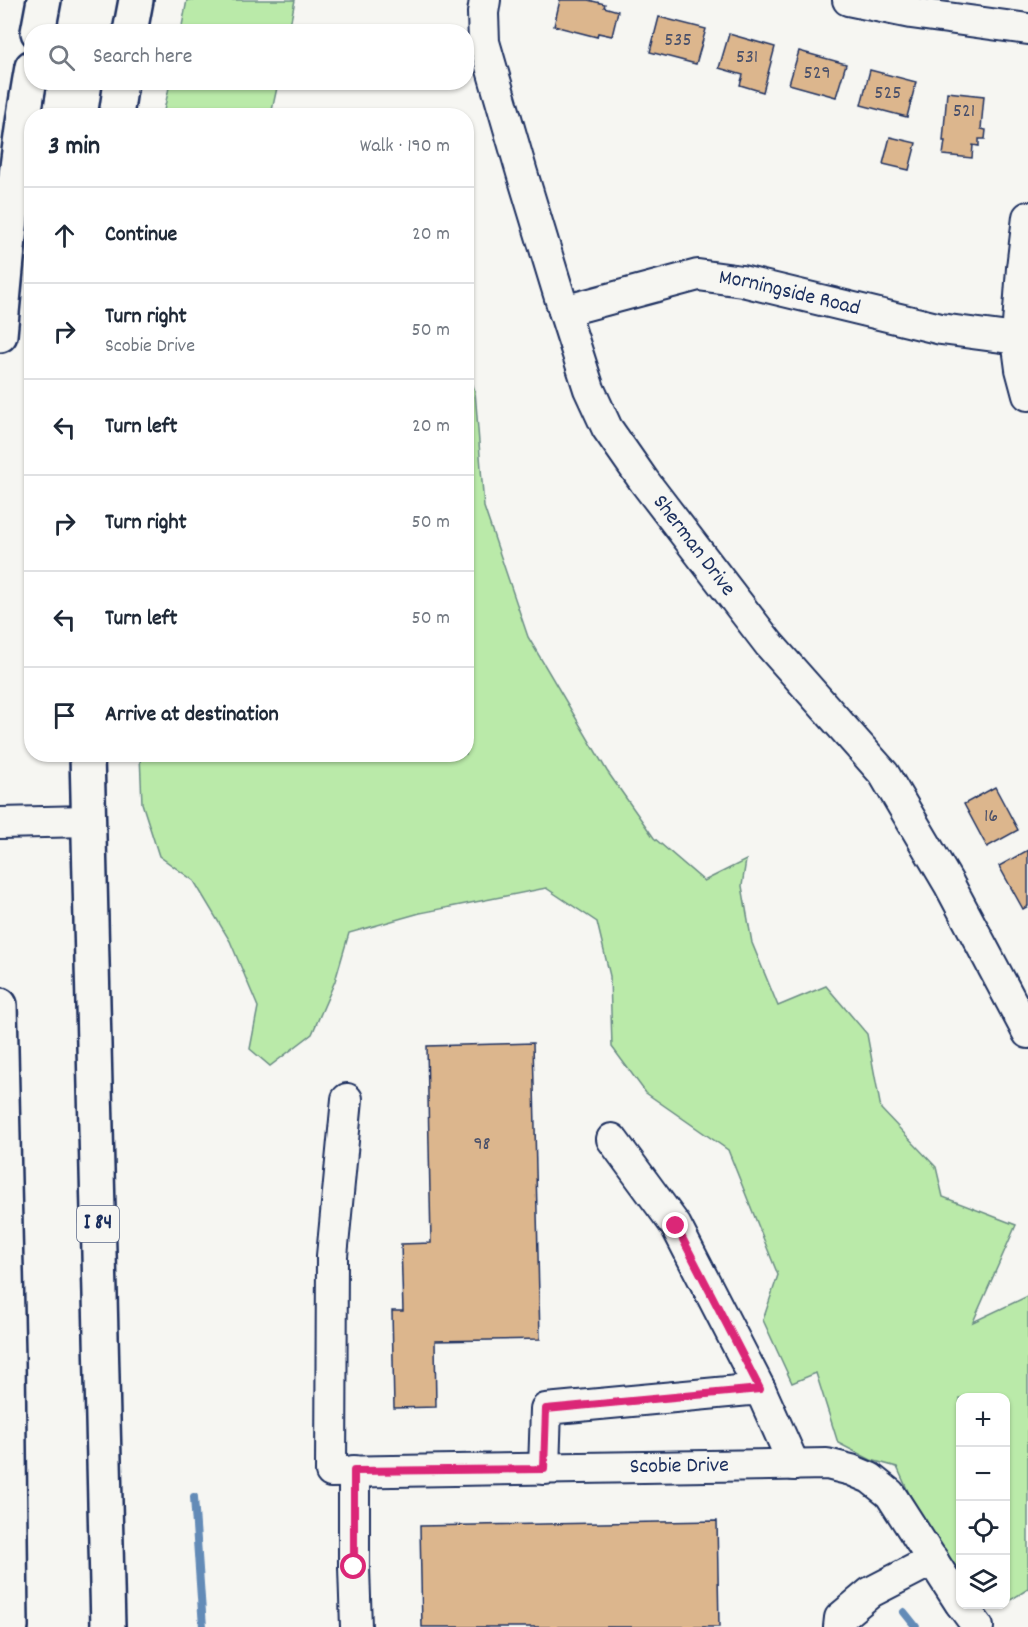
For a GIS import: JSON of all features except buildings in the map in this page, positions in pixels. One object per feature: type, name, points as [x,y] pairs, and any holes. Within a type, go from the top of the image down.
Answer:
[{"type":"highway","points":[[40,24],[44,0]]},
{"type":"highway","points":[[132,24],[136,0]]},
{"type":"highway","points":[[25,108],[28,90]]},
{"type":"highway","points":[[117,108],[120,90]]},
{"type":"highway","points":[[0,335],[10,219],[24,112]]},
{"type":"highway","name":"I 84","points":[[87,762],[108,1627]]},
{"type":"highway","points":[[0,1005],[8,1348],[11,1627]]},
{"type":"street","name":"Sherman Drive","points":[[485,0],[484,42],[564,311],[589,389],[607,428],[644,481],[770,644],[884,774],[949,884],[1028,1033]]},
{"type":"street","points":[[848,0],[911,13],[1025,21]]},
{"type":"street","points":[[1028,217],[1017,339],[1021,369],[1028,395]]},
{"type":"street","name":"Morningside Road","points":[[564,311],[698,274],[742,281],[941,329],[1017,339]]},
{"type":"street","points":[[0,823],[88,821]]},
{"type":"street","points":[[347,1099],[332,1256],[342,1472],[354,1567],[356,1627]]},
{"type":"street","points":[[612,1139],[676,1226],[760,1389],[794,1465]]},
{"type":"street","points":[[544,1469],[546,1409],[760,1389]]},
{"type":"street","name":"Scobie Drive","points":[[342,1472],[827,1464],[870,1478],[890,1494],[956,1596]]},
{"type":"street","points":[[838,1627],[840,1617],[871,1592],[933,1560]]},
{"type":"street","name":"Scobie Drive","points":[[965,1609],[978,1627]]},
{"type":"green space","points":[[187,0],[295,0],[290,24],[182,24]]},
{"type":"green space","points":[[168,90],[276,90],[273,108],[164,108]]},
{"type":"green space","points":[[474,388],[484,507],[528,637],[607,771],[654,838],[704,881],[746,860],[742,886],[752,943],[778,1006],[826,986],[867,1034],[881,1109],[936,1167],[943,1197],[1016,1225],[973,1322],[1028,1296],[1028,1589],[1010,1600],[1010,1393],[956,1393],[956,1570],[916,1509],[897,1467],[871,1460],[838,1443],[816,1373],[792,1383],[763,1320],[778,1275],[728,1150],[646,1093],[612,1047],[610,976],[597,922],[546,888],[420,913],[349,933],[335,981],[312,1034],[270,1066],[250,1049],[258,1007],[230,941],[194,881],[159,856],[142,803],[140,762],[474,762]]},
{"type":"waterway","points":[[194,1497],[203,1627]]},
{"type":"waterway","points":[[904,1612],[916,1627]]},
{"type":"route","points":[[354,1567],[354,1471],[544,1469],[546,1409],[760,1389],[676,1226]]}]
